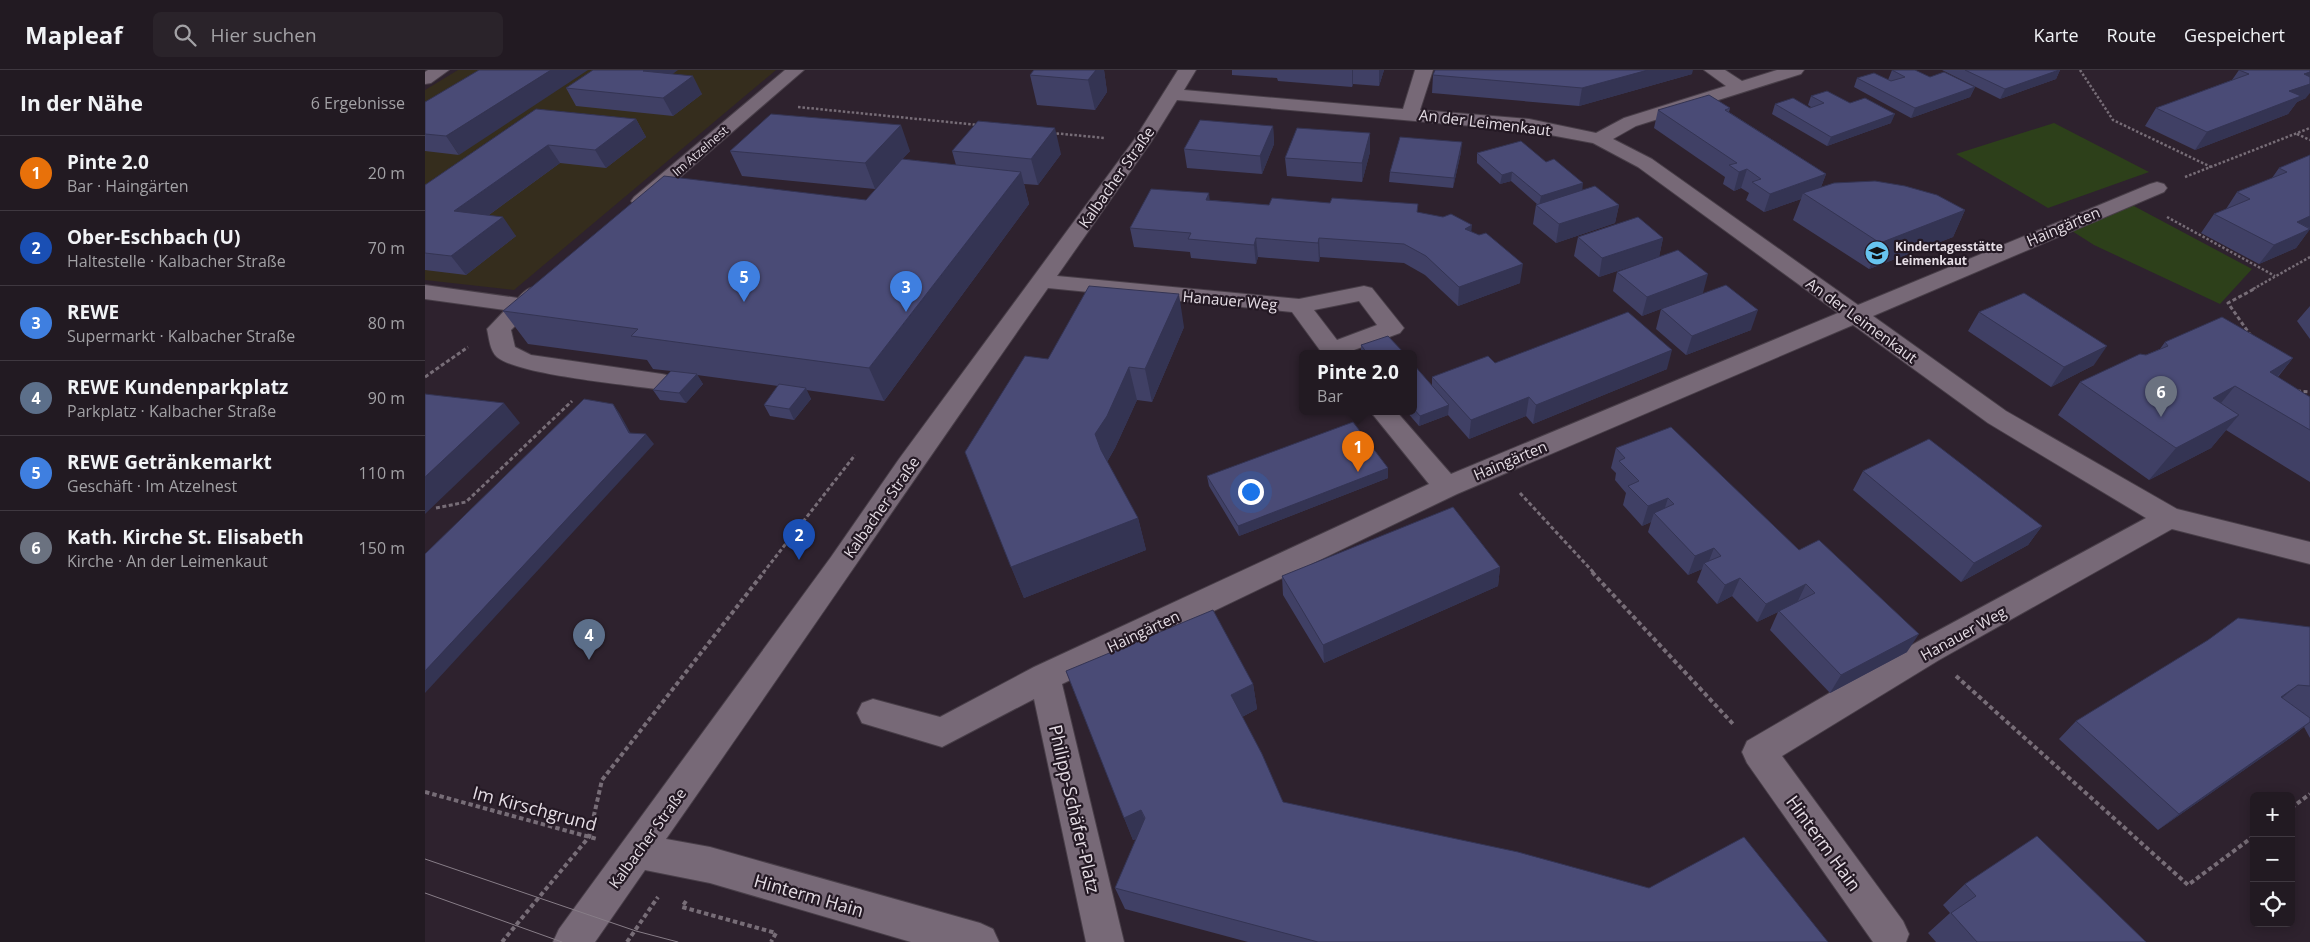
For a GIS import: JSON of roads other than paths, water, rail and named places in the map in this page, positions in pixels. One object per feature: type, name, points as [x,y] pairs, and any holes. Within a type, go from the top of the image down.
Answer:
[{"type":"street","points":[[425,79],[440,70]]},
{"type":"street","name":"Im Atzelnest","points":[[627,214],[795,70]]},
{"type":"street","name":"Kalbacher Straße","points":[[572,942],[638,852],[1141,142],[1187,70]]},
{"type":"street","name":"An der Leimenkaut","points":[[1410,114],[1424,70]]},
{"type":"street","points":[[1713,70],[1740,87]]},
{"type":"street","points":[[1599,139],[1630,122],[1795,70]]},
{"type":"street","name":"An der Leimenkaut","points":[[1172,94],[1529,125],[1599,139],[1645,162],[1997,417],[2169,518],[2310,552]]},
{"type":"street","name":"Haingärten","points":[[873,713],[942,732],[1045,677],[1447,487],[1853,314],[2157,188]]},
{"type":"street","points":[[552,279],[521,305],[499,329],[504,351],[513,357],[535,364],[662,382]]},
{"type":"street","name":"Hanauer Weg","points":[[1041,281],[1299,306],[1364,292],[1392,328],[1338,350]]},
{"type":"street","points":[[425,292],[521,305]]},
{"type":"street","name":"Hanauer Weg","points":[[1299,306],[1332,350]]},
{"type":"street","points":[[1385,415],[1447,487]]},
{"type":"street","name":"Hanauer Weg","points":[[1759,752],[1928,651],[2169,518]]},
{"type":"street","name":"Philipp-Schäfer-Platz","points":[[1045,677],[1105,942]]},
{"type":"street","name":"Hinterm Hain","points":[[1759,752],[1890,934]]},
{"type":"street","name":"Hinterm Hain","points":[[638,852],[683,859],[980,942]]},
{"type":"tram line","points":[[425,859],[636,931],[678,942]]},
{"type":"tram line","points":[[425,893],[562,942]]},
{"type":"place","name":"Kindertagesstätte Leimenkaut","points":[[1877,253]]},
{"type":"place","name":"REWE Getränkemarkt","points":[[744,302]]},
{"type":"place","name":"REWE","points":[[906,312]]},
{"type":"place","name":"Kath. Kirche St. Elisabeth","points":[[2161,417]]},
{"type":"place","name":"Pinte 2.0","points":[[1358,472]]},
{"type":"place","name":"Ober-Eschbach (U)","points":[[799,560]]},
{"type":"place","name":"REWE Kundenparkplatz","points":[[589,660]]}]
